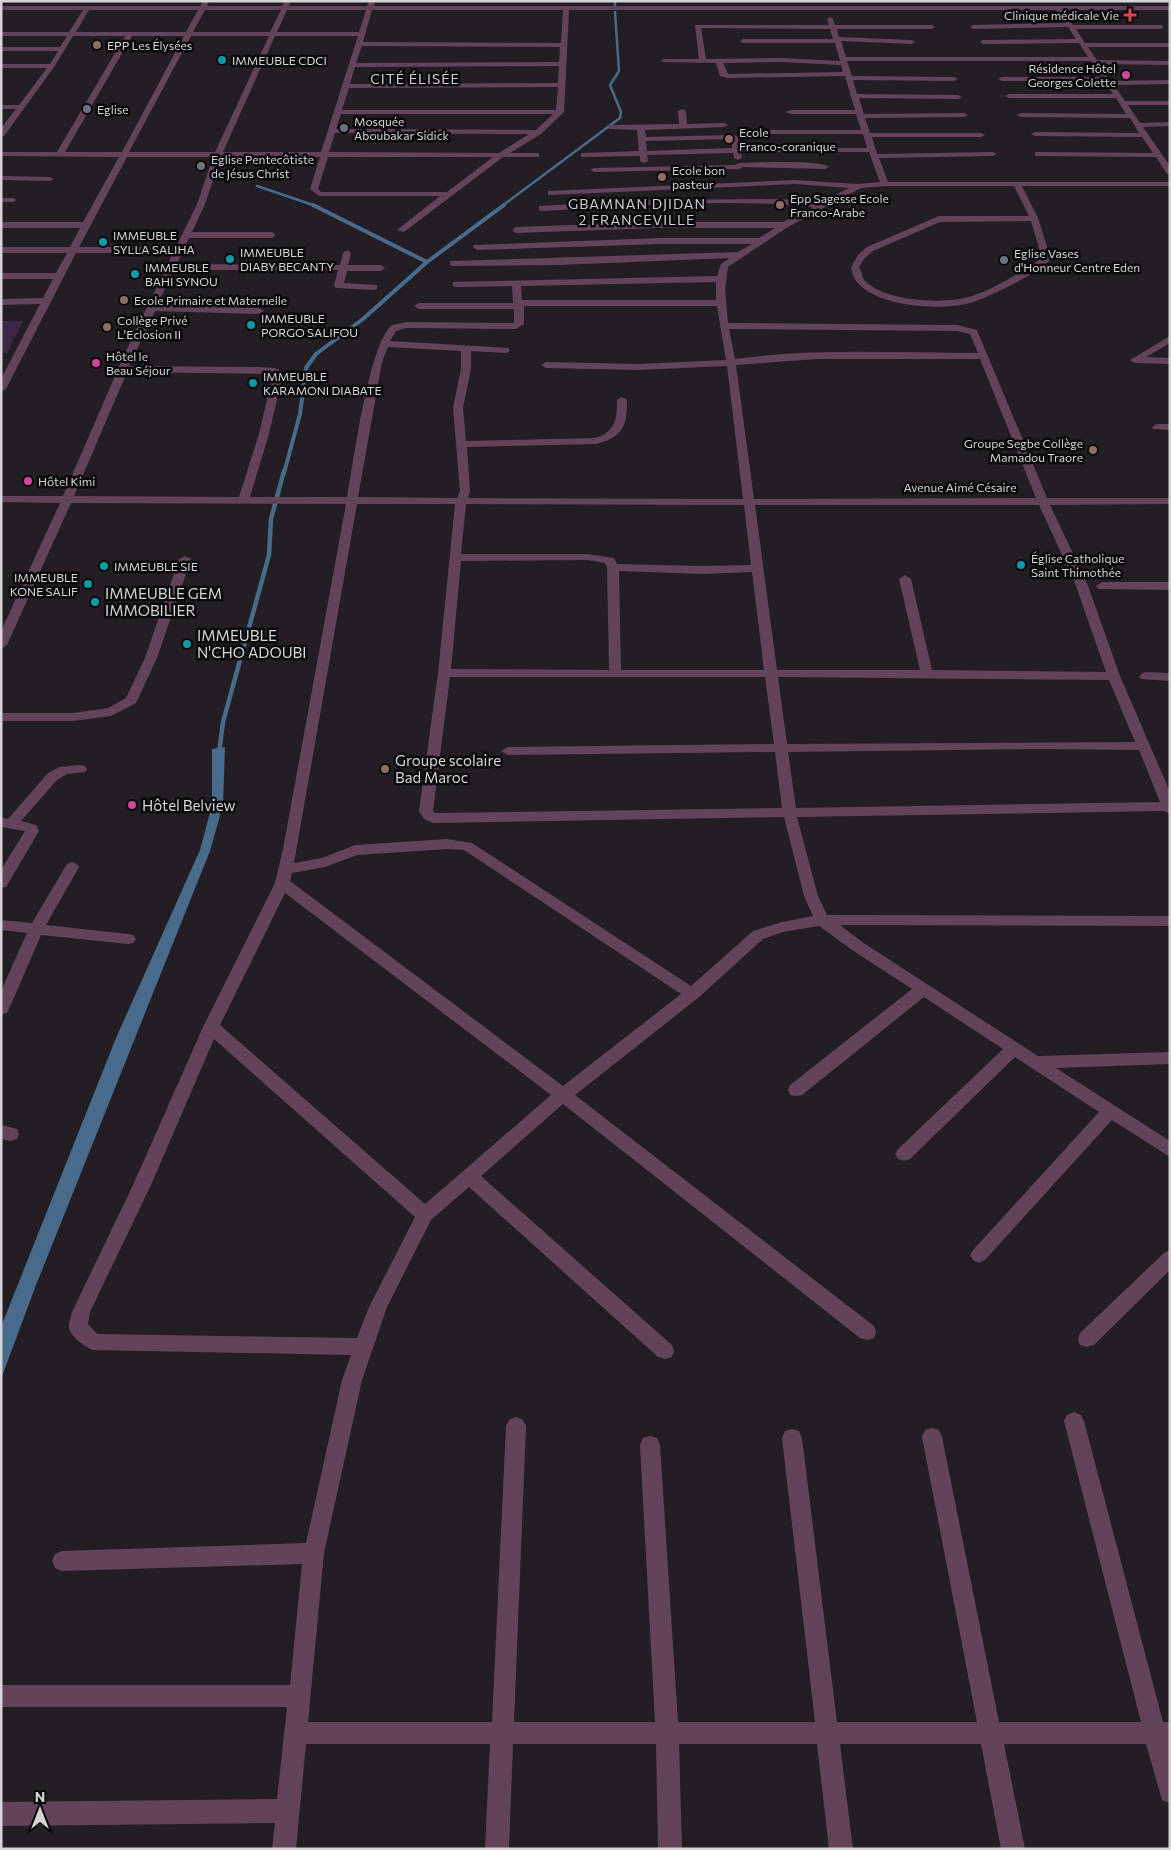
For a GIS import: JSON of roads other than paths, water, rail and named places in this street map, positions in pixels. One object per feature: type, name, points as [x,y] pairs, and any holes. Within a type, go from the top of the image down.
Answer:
[{"type":"street","points":[[82,1],[87,5],[87,8]]},
{"type":"street","points":[[1046,1],[1070,26],[1144,135],[1157,150],[1170,172]]},
{"type":"street","points":[[1074,1],[1079,8]]},
{"type":"street","points":[[1122,1],[1128,8]]},
{"type":"street","points":[[1,8],[371,4],[497,4],[566,8],[593,5],[798,5],[826,8],[845,5],[945,5],[1128,8],[1170,6],[1167,1]]},
{"type":"street","points":[[371,4],[354,65],[314,190],[319,194],[449,194]]},
{"type":"street","points":[[1,389],[58,276],[126,154],[187,34],[204,5]]},
{"type":"street","points":[[1,645],[152,308],[172,267],[184,250],[187,235],[218,154],[286,5]]},
{"type":"street","points":[[1,134],[52,66],[87,8]]},
{"type":"street","points":[[402,230],[501,154],[538,132],[560,112],[562,45],[566,8]]},
{"type":"street","points":[[826,8],[845,61],[872,153],[885,184]]},
{"type":"street","points":[[703,60],[697,26],[932,27]]},
{"type":"street","points":[[973,27],[1161,27]]},
{"type":"street","points":[[1,34],[362,34]]},
{"type":"street","points":[[60,154],[130,34]]},
{"type":"street","points":[[743,41],[837,40],[912,42]]},
{"type":"street","points":[[983,42],[1170,45]]},
{"type":"street","points":[[359,44],[562,45]]},
{"type":"street","points":[[1,49],[62,50]]},
{"type":"street","points":[[664,60],[1094,61],[1170,63]]},
{"type":"street","points":[[719,60],[723,74],[727,76],[849,76],[954,79]]},
{"type":"street","points":[[354,65],[561,64]]},
{"type":"street","points":[[2,67],[52,66]]},
{"type":"street","points":[[1002,79],[1170,82]]},
{"type":"street","points":[[347,86],[561,85]]},
{"type":"street","points":[[855,96],[958,97]]},
{"type":"street","points":[[1009,96],[1170,103]]},
{"type":"street","points":[[1,107],[21,107]]},
{"type":"street","points":[[682,111],[683,126]]},
{"type":"street","points":[[338,112],[560,112]]},
{"type":"street","points":[[790,112],[964,114]]},
{"type":"street","points":[[1021,114],[1132,116]]},
{"type":"street","points":[[1138,125],[1170,124]]},
{"type":"street","points":[[612,127],[724,125]]},
{"type":"street","points":[[639,128],[642,139],[642,153],[656,211],[660,241]]},
{"type":"street","points":[[332,130],[538,132]]},
{"type":"street","points":[[764,132],[981,134]]},
{"type":"street","points":[[1035,134],[1144,135]]},
{"type":"street","points":[[642,139],[734,137],[738,150],[739,166],[736,168],[738,185]]},
{"type":"street","points":[[584,155],[738,150],[993,154]]},
{"type":"street","points":[[820,183],[819,178],[829,162],[830,150]]},
{"type":"street","points":[[1038,154],[1157,150]]},
{"type":"street","points":[[1,154],[536,154]]},
{"type":"street","points":[[594,170],[798,165],[825,167]]},
{"type":"street","points":[[612,169],[613,178],[647,178]]},
{"type":"street","points":[[1,178],[50,179]]},
{"type":"street","points":[[551,193],[820,183],[860,186],[885,184],[1170,184]]},
{"type":"street","points":[[1017,185],[1034,218],[1047,259],[986,294],[966,301],[941,304],[910,302],[894,298],[872,291],[858,279],[856,274],[857,263],[870,249],[939,219],[1034,218]]},
{"type":"street","points":[[860,186],[785,225],[758,242],[724,266],[722,279],[721,303],[726,326],[750,502],[789,811],[811,896],[822,920],[857,946],[1170,1150]]},
{"type":"street","points":[[1,200],[13,200]]},
{"type":"street","points":[[516,230],[563,230],[656,211],[779,201],[822,205]]},
{"type":"street","points":[[542,208],[656,211],[785,225]]},
{"type":"street","points":[[1,225],[87,225]]},
{"type":"street","points":[[563,230],[567,232],[576,245],[584,271]]},
{"type":"street","points":[[187,235],[272,235]]},
{"type":"street","points":[[476,247],[660,241],[758,242]]},
{"type":"street","points":[[1,250],[184,250]]},
{"type":"street","points":[[347,253],[339,286],[374,287]]},
{"type":"street","points":[[456,284],[517,283],[584,271],[741,255]]},
{"type":"street","points":[[453,263],[722,279]]},
{"type":"street","points":[[172,267],[381,268]]},
{"type":"street","points":[[1,276],[58,276]]},
{"type":"street","points":[[365,1347],[93,1342],[78,1328],[81,1312],[142,1185],[211,1028],[284,876],[354,500],[377,362],[386,344],[388,334],[395,327],[513,327],[519,324],[520,304],[516,297],[517,283]]},
{"type":"street","points":[[1,302],[45,301]]},
{"type":"street","points":[[419,306],[721,303]]},
{"type":"street","points":[[152,308],[259,311]]},
{"type":"street","points":[[466,347],[466,369],[458,408],[466,491],[461,501],[444,673],[426,810],[429,816],[1169,808],[1114,676],[1081,583],[1042,500],[974,332],[957,328],[726,326]]},
{"type":"street","points":[[1170,339],[1135,360],[1170,361]]},
{"type":"street","points":[[386,344],[506,350]]},
{"type":"street","points":[[546,365],[638,366],[731,363],[759,359],[816,356],[984,356]]},
{"type":"street","points":[[124,369],[259,370],[275,371],[278,373],[264,434],[244,499]]},
{"type":"street","points":[[461,444],[596,441],[608,438],[616,433],[621,424],[622,400]]},
{"type":"street","points":[[1157,427],[1170,427]]},
{"type":"street","name":"Avenue Aimé Césaire","points":[[1,499],[750,502],[1170,501]]},
{"type":"street","points":[[455,558],[587,557],[610,560],[613,567],[615,673]]},
{"type":"street","points":[[1,717],[73,717],[111,712],[131,700],[151,658],[186,559]]},
{"type":"street","points":[[613,567],[703,570],[757,568]]},
{"type":"street","points":[[906,579],[927,674]]},
{"type":"street","points":[[1102,586],[1170,586]]},
{"type":"street","points":[[444,673],[1114,676]]},
{"type":"street","points":[[1145,676],[1170,677]]},
{"type":"street","points":[[508,750],[1143,746]]},
{"type":"street","points":[[7,823],[52,777],[64,770],[80,769]]},
{"type":"street","points":[[1,883],[32,832],[31,828],[7,823]]},
{"type":"street","points":[[284,876],[355,850],[447,844],[467,846],[692,994]]},
{"type":"street","points":[[1,1009],[36,929],[72,867]]},
{"type":"street","points":[[284,876],[867,1332]]},
{"type":"street","points":[[284,1849],[314,1553],[352,1380],[378,1307],[405,1251],[426,1215],[563,1095],[692,994],[758,935],[782,927],[822,920],[1170,921]]},
{"type":"street","points":[[1,925],[128,939]]},
{"type":"street","points":[[796,1090],[923,989]]},
{"type":"street","points":[[211,1028],[426,1215]]},
{"type":"street","points":[[904,1154],[1014,1049]]},
{"type":"street","points":[[1035,1062],[1170,1058]]},
{"type":"street","points":[[979,1255],[1110,1111]]},
{"type":"street","points":[[469,1176],[665,1351]]},
{"type":"street","points":[[1087,1339],[1170,1258]]},
{"type":"street","points":[[1074,1421],[1163,1733],[1170,1792]]},
{"type":"street","points":[[497,1849],[500,1733],[516,1426]]},
{"type":"street","points":[[932,1437],[1013,1849]]},
{"type":"street","points":[[792,1438],[829,1732],[841,1849]]},
{"type":"street","points":[[650,1445],[667,1732],[670,1849]]},
{"type":"street","points":[[62,1561],[314,1553]]},
{"type":"street","points":[[1,1696],[299,1696]]},
{"type":"street","points":[[295,1733],[1163,1733]]},
{"type":"street","points":[[1,1814],[288,1811]]},
{"type":"water","points":[[225,747],[223,805],[210,851],[36,1285],[1,1379],[1,1327],[116,1038],[200,850],[212,805],[212,749]]},
{"type":"waterway","points":[[502,206],[620,118],[621,112],[610,85],[619,71],[615,12]]},
{"type":"waterway","points":[[257,186],[316,206]]},
{"type":"waterway","points":[[313,205],[427,262]]},
{"type":"waterway","points":[[427,262],[504,205]]},
{"type":"waterway","points":[[284,473],[300,414],[306,368],[316,354],[363,319],[427,262]]},
{"type":"waterway","points":[[219,753],[223,722],[269,555],[271,519],[284,471]]},
{"type":"place","name":"Clinique médicale Vie","points":[[1130,15]]},
{"type":"place","name":"EPP Les Élysées","points":[[97,45]]},
{"type":"place","name":"IMMEUBLE CDCI","points":[[222,60]]},
{"type":"place","name":"Résidence Hôtel Georges Colette","points":[[1126,75]]},
{"type":"place","name":"Eglise","points":[[87,109]]},
{"type":"place","name":"Mosquée Aboubakar Sidick","points":[[344,128]]},
{"type":"place","name":"Ecole Franco-coranique","points":[[729,139]]},
{"type":"place","name":"Eglise Pentecôtiste de Jésus Christ","points":[[201,166]]},
{"type":"place","name":"Ecole bon pasteur","points":[[662,177]]},
{"type":"place","name":"Epp Sagesse Ecole Franco-Arabe","points":[[780,205]]},
{"type":"place","name":"IMMEUBLE SYLLA SALIHA","points":[[103,242]]},
{"type":"place","name":"IMMEUBLE DIABY BECANTY","points":[[230,259]]},
{"type":"place","name":"Eglise Vases d'Honneur Centre Eden","points":[[1004,260]]},
{"type":"place","name":"IMMEUBLE BAHI SYNOU","points":[[135,274]]},
{"type":"place","name":"Ecole Primaire et Maternelle","points":[[124,300]]},
{"type":"place","name":"IMMEUBLE PORGO SALIFOU","points":[[251,325]]},
{"type":"place","name":"Collège Privé L'Eclosion II","points":[[107,327]]},
{"type":"place","name":"Hôtel le Beau Séjour","points":[[96,363]]},
{"type":"place","name":"IMMEUBLE KARAMONI DIABATE","points":[[253,383]]},
{"type":"place","name":"Groupe Segbe Collège Mamadou Traore","points":[[1093,450]]},
{"type":"place","name":"Hôtel Kimi","points":[[28,481]]},
{"type":"place","name":"Église Catholique Saint Thimothée","points":[[1021,565]]},
{"type":"place","name":"IMMEUBLE SIE","points":[[104,566]]},
{"type":"place","name":"IMMEUBLE KONE SALIF","points":[[88,584]]},
{"type":"place","name":"IMMEUBLE GEM IMMOBILIER","points":[[95,602]]},
{"type":"place","name":"IMMEUBLE N'CHO ADOUBI","points":[[187,644]]},
{"type":"place","name":"Groupe scolaire Bad Maroc","points":[[385,769]]},
{"type":"place","name":"Hôtel Belview","points":[[132,805]]},
{"type":"district","name":"CITÉ ÉLISÉE","points":[[415,78]]},
{"type":"district","name":"GBAMNAN DJIDAN 2 FRANCEVILLE","points":[[637,212]]}]
